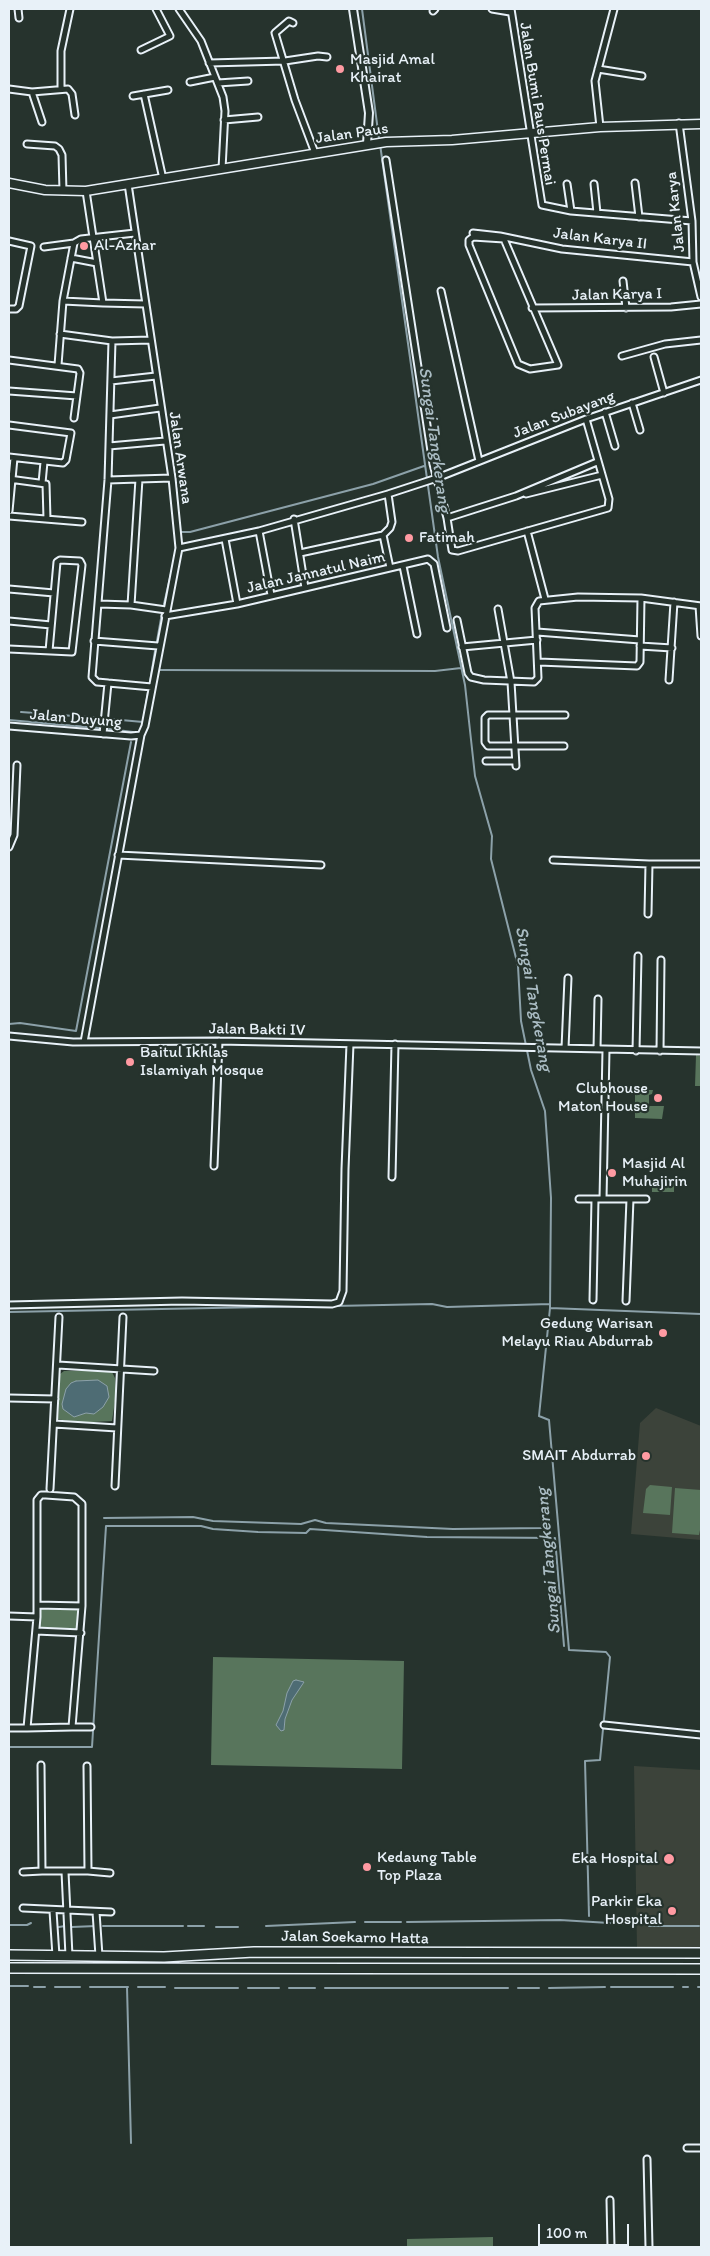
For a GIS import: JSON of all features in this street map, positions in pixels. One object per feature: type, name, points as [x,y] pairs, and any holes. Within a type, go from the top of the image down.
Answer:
[{"type":"main road","name":"Jalan Paus","points":[[9,183],[31,188],[86,191],[386,142],[452,140],[600,127],[679,123],[701,124]]},
{"type":"main road","name":"Jalan Soekarno Hatta","points":[[9,1954],[56,1956],[209,1956],[254,1952],[701,1953]]},
{"type":"main road","points":[[505,1954],[506,1969]]},
{"type":"main road","name":"Jalan Soekarno Hatta","points":[[9,1968],[701,1969]]},
{"type":"street","points":[[18,9],[19,18]]},
{"type":"street","points":[[61,89],[61,51],[70,9]]},
{"type":"street","points":[[142,50],[170,36],[156,9]]},
{"type":"street","points":[[178,9],[203,47],[218,83],[224,105],[222,169]]},
{"type":"street","points":[[353,9],[369,113],[369,144]]},
{"type":"street","points":[[492,9],[510,10]]},
{"type":"street","points":[[600,127],[595,87],[614,9]]},
{"type":"street","name":"Jalan Bumi Paus Permai","points":[[510,10],[541,204],[571,211]]},
{"type":"street","points":[[293,22],[289,21],[275,33],[295,100],[315,153]]},
{"type":"street","points":[[209,63],[284,61],[318,56],[326,57]]},
{"type":"street","points":[[598,69],[642,76]]},
{"type":"street","points":[[190,82],[215,76]]},
{"type":"street","points":[[218,83],[248,80]]},
{"type":"street","points":[[9,89],[32,92],[61,89],[71,91],[75,115]]},
{"type":"street","points":[[133,96],[168,90]]},
{"type":"street","points":[[32,92],[42,122]]},
{"type":"street","points":[[144,94],[163,179]]},
{"type":"street","points":[[224,120],[258,117]]},
{"type":"street","name":"Jalan Karya","points":[[679,123],[692,221],[693,262],[701,297]]},
{"type":"street","points":[[28,144],[59,148],[62,155],[63,191]]},
{"type":"street","points":[[386,160],[432,464],[447,518],[449,544],[452,550],[455,551],[608,508],[609,499],[586,419]]},
{"type":"street","points":[[635,183],[639,216]]},
{"type":"street","name":"Jalan Arwana","points":[[84,1042],[178,548],[172,478],[160,408],[128,184]]},
{"type":"street","points":[[567,184],[571,211],[692,221]]},
{"type":"street","points":[[594,184],[597,213]]},
{"type":"street","points":[[86,191],[103,303]]},
{"type":"street","name":"Jalan Karya II","points":[[473,233],[505,237],[562,249],[693,262]]},
{"type":"street","points":[[44,247],[74,243],[81,239],[134,234]]},
{"type":"street","points":[[473,237],[504,240],[532,308],[558,365],[530,369],[518,364],[468,244],[470,239],[473,237]]},
{"type":"street","points":[[9,241],[32,246],[19,307],[9,309]]},
{"type":"street","points":[[58,365],[63,300],[74,243]]},
{"type":"street","points":[[71,258],[97,263]]},
{"type":"street","points":[[623,281],[626,308]]},
{"type":"street","points":[[441,291],[479,461]]},
{"type":"street","points":[[63,300],[145,304]]},
{"type":"street","name":"Jalan Karya I","points":[[532,308],[671,307],[701,304]]},
{"type":"street","points":[[60,334],[112,340],[151,340]]},
{"type":"street","points":[[112,340],[108,480],[92,678],[108,683],[152,687]]},
{"type":"street","points":[[622,356],[665,344],[701,340]]},
{"type":"street","points":[[654,357],[664,393]]},
{"type":"street","points":[[9,360],[78,369],[80,373],[74,418]]},
{"type":"street","points":[[111,381],[156,376]]},
{"type":"street","name":"Jalan Subayang","points":[[388,494],[435,478],[605,412],[701,380]]},
{"type":"street","points":[[9,391],[76,396]]},
{"type":"street","points":[[632,403],[640,430]]},
{"type":"street","points":[[110,415],[160,408]]},
{"type":"street","points":[[605,412],[615,446]]},
{"type":"street","points":[[9,425],[71,433],[65,462],[44,462],[11,458],[9,511]]},
{"type":"street","points":[[109,446],[165,441]]},
{"type":"street","points":[[42,483],[44,462]]},
{"type":"street","points":[[516,496],[597,462]]},
{"type":"street","points":[[447,518],[516,496],[602,475]]},
{"type":"street","points":[[108,480],[172,478]]},
{"type":"street","points":[[10,479],[42,483],[47,486],[47,519]]},
{"type":"street","points":[[131,605],[139,479]]},
{"type":"street","points":[[178,548],[259,531],[294,519],[388,494],[392,522],[390,528],[383,535],[300,553]]},
{"type":"street","points":[[9,516],[82,522]]},
{"type":"street","points":[[294,519],[305,588]]},
{"type":"street","points":[[259,531],[271,595]]},
{"type":"street","points":[[526,531],[545,599]]},
{"type":"street","points":[[383,535],[390,568]]},
{"type":"street","points":[[225,539],[237,604]]},
{"type":"street","name":"Jalan Jannatul Naim","points":[[165,616],[237,604],[426,559],[432,561],[447,628]]},
{"type":"street","points":[[9,649],[70,653],[73,651],[81,562],[58,560],[49,651]]},
{"type":"street","points":[[403,566],[417,634]]},
{"type":"street","points":[[9,589],[54,593]]},
{"type":"street","points":[[538,662],[634,667],[640,662],[641,598]]},
{"type":"street","points":[[457,620],[462,647],[471,677],[511,682],[536,682],[538,678],[535,605],[537,601],[545,599],[641,598],[700,606],[701,636]]},
{"type":"street","points":[[669,680],[674,602]]},
{"type":"street","points":[[99,604],[131,605],[166,610]]},
{"type":"street","points":[[486,761],[516,764],[511,682],[506,644],[498,609]]},
{"type":"street","points":[[9,621],[51,625]]},
{"type":"street","points":[[537,632],[672,648]]},
{"type":"street","points":[[462,647],[537,640]]},
{"type":"street","points":[[94,641],[158,646]]},
{"type":"street","points":[[103,734],[108,683]]},
{"type":"street","points":[[564,746],[488,746],[485,742],[485,716],[565,715]]},
{"type":"street","name":"Jalan Duyung","points":[[9,726],[103,734],[141,735]]},
{"type":"street","points":[[9,847],[14,835],[17,766]]},
{"type":"street","points":[[118,856],[321,865]]},
{"type":"street","points":[[553,860],[701,864]]},
{"type":"street","points":[[648,914],[649,864]]},
{"type":"street","points":[[636,1051],[638,956]]},
{"type":"street","points":[[660,1051],[661,960]]},
{"type":"street","points":[[565,1048],[568,978]]},
{"type":"street","points":[[597,1049],[598,999]]},
{"type":"street","name":"Jalan Bakti IV","points":[[9,1036],[84,1042],[219,1041],[606,1050]]},
{"type":"street","points":[[214,1166],[219,1041]]},
{"type":"street","points":[[9,1305],[182,1301],[332,1304],[339,1302],[343,1291],[350,1044]]},
{"type":"street","points":[[392,1176],[395,1044]]},
{"type":"street","points":[[603,1199],[606,1050],[701,1051]]},
{"type":"street","points":[[579,1199],[646,1199]]},
{"type":"street","points":[[593,1300],[595,1199]]},
{"type":"street","points":[[626,1301],[630,1199]]},
{"type":"street","points":[[114,1486],[118,1369],[123,1317]]},
{"type":"street","points":[[50,1489],[58,1366],[59,1318]]},
{"type":"street","points":[[58,1366],[154,1371]]},
{"type":"street","points":[[9,1398],[55,1399]]},
{"type":"street","points":[[54,1424],[117,1428]]},
{"type":"street","points":[[27,1728],[37,1617],[37,1500],[40,1495],[74,1497],[81,1502],[81,1633],[72,1727]]},
{"type":"street","points":[[37,1605],[82,1606]]},
{"type":"street","points":[[9,1616],[37,1617]]},
{"type":"street","points":[[36,1631],[81,1633]]},
{"type":"street","points":[[604,1724],[701,1734]]},
{"type":"street","points":[[9,1728],[91,1727]]},
{"type":"street","points":[[41,1765],[42,1871]]},
{"type":"street","points":[[87,1766],[88,1872]]},
{"type":"street","points":[[23,1872],[110,1873]]},
{"type":"street","points":[[65,1872],[69,1956]]},
{"type":"street","points":[[23,1908],[111,1912]]},
{"type":"street","points":[[53,1910],[56,1956]]},
{"type":"street","points":[[96,1912],[99,1956]]},
{"type":"street","points":[[688,2148],[701,2148]]},
{"type":"street","points":[[648,2159],[649,2247]]},
{"type":"street","points":[[610,2200],[611,2247]]},
{"type":"shaded area","points":[[656,1408],[701,1426],[701,1540],[631,1534],[640,1423]]},
{"type":"shaded area","name":"Eka Hospital","points":[[634,1766],[701,1770],[701,1950],[637,1949]]},
{"type":"green space","points":[[696,1055],[701,1056],[701,1086],[695,1086]]},
{"type":"green space","points":[[635,1090],[653,1090],[652,1094],[649,1095],[649,1106],[664,1106],[662,1119],[635,1118]]},
{"type":"green space","points":[[652,1179],[674,1179],[674,1192],[652,1192]]},
{"type":"green space","points":[[108,1370],[112,1372],[115,1378],[116,1394],[112,1421],[75,1423],[58,1419],[60,1374],[64,1371]]},
{"type":"green space","points":[[650,1485],[672,1487],[670,1515],[643,1513],[646,1489]]},
{"type":"green space","points":[[675,1488],[701,1490],[701,1525],[699,1535],[672,1533]]},
{"type":"green space","points":[[39,1606],[81,1607],[80,1632],[37,1630]]},
{"type":"green space","points":[[213,1657],[404,1661],[402,1769],[211,1765]]},
{"type":"green space","points":[[493,2237],[493,2247],[407,2247],[407,2239]]},
{"type":"water","points":[[98,1380],[107,1386],[109,1397],[103,1407],[94,1414],[86,1413],[74,1417],[63,1409],[62,1404],[66,1389],[71,1383]]},
{"type":"water","points":[[293,1681],[304,1682],[292,1700],[285,1719],[284,1730],[281,1731],[276,1725],[283,1711],[287,1693]]},
{"type":"waterway","name":"Sungai Tangkerang","points":[[362,9],[379,139]]},
{"type":"waterway","name":"Sungai Tangkerang","points":[[380,144],[438,557],[465,685],[475,776],[492,836],[491,859],[518,966],[521,1021],[531,1070],[545,1111],[551,1198],[550,1308],[539,1416],[549,1420],[569,1650],[606,1652],[610,1657],[600,1760],[585,1761],[589,1916]]},
{"type":"waterway","points":[[132,189],[134,209]]},
{"type":"waterway","points":[[179,528],[180,532],[190,532],[373,484],[424,466]]},
{"type":"waterway","points":[[164,604],[175,556]]},
{"type":"waterway","points":[[157,641],[162,613]]},
{"type":"waterway","points":[[150,682],[155,651]]},
{"type":"waterway","points":[[160,670],[435,671],[461,668]]},
{"type":"waterway","points":[[110,719],[143,722],[148,692]]},
{"type":"waterway","points":[[21,712],[100,718]]},
{"type":"waterway","points":[[9,720],[99,728]]},
{"type":"waterway","points":[[109,729],[133,732]]},
{"type":"waterway","points":[[9,1024],[20,1023],[76,1031],[131,742]]},
{"type":"waterway","points":[[334,1306],[432,1304],[447,1307],[550,1304]]},
{"type":"waterway","points":[[9,1312],[314,1306]]},
{"type":"waterway","points":[[550,1308],[701,1314]]},
{"type":"waterway","points":[[104,1518],[193,1517],[213,1521],[301,1524],[315,1520],[326,1523],[453,1529],[542,1528],[542,1522]]},
{"type":"waterway","points":[[9,1747],[92,1747],[106,1526],[201,1526],[213,1529],[258,1532],[306,1533],[310,1529],[427,1537],[555,1538],[564,1646]]},
{"type":"waterway","points":[[407,1922],[560,1920],[626,1924]]},
{"type":"waterway","points":[[266,1926],[355,1922]]},
{"type":"waterway","points":[[365,1922],[401,1922]]},
{"type":"waterway","points":[[9,1925],[27,1925],[31,1923]]},
{"type":"waterway","points":[[59,1927],[65,1926]]},
{"type":"waterway","points":[[72,1927],[96,1926]]},
{"type":"waterway","points":[[103,1926],[183,1926]]},
{"type":"waterway","points":[[188,1926],[204,1926]]},
{"type":"waterway","points":[[649,1926],[699,1926]]},
{"type":"waterway","points":[[216,1927],[238,1927]]},
{"type":"waterway","points":[[9,1986],[28,1986]]},
{"type":"waterway","points":[[34,1987],[45,1987]]},
{"type":"waterway","points":[[55,1987],[80,1987]]},
{"type":"waterway","points":[[90,1987],[128,1987]]},
{"type":"waterway","points":[[127,1987],[131,2143]]},
{"type":"waterway","points":[[138,1987],[165,1987]]},
{"type":"waterway","points":[[549,1988],[605,1987]]},
{"type":"waterway","points":[[611,1987],[673,1987]]},
{"type":"waterway","points":[[683,1987],[688,1987]]},
{"type":"waterway","points":[[175,1988],[238,1988]]},
{"type":"waterway","points":[[248,1988],[279,1988]]},
{"type":"waterway","points":[[289,1988],[315,1988]]},
{"type":"waterway","points":[[325,1988],[508,1988]]},
{"type":"waterway","points":[[518,1988],[539,1988]]},
{"type":"place","name":"Masjid Amal Khairat","points":[[340,69]]},
{"type":"place","name":"Al-Azhar","points":[[84,246]]},
{"type":"place","name":"Fatimah","points":[[409,538]]},
{"type":"place","name":"Baitul Ikhlas Islamiyah Mosque","points":[[130,1062]]},
{"type":"place","name":"Clubhouse Maton House","points":[[658,1098]]},
{"type":"place","name":"Masjid Al Muhajirin","points":[[612,1173]]},
{"type":"place","name":"Gedung Warisan Melayu Riau Abdurrab","points":[[663,1333]]},
{"type":"place","name":"SMAIT Abdurrab","points":[[646,1456]]},
{"type":"place","name":"Eka Hospital","points":[[669,1859]]},
{"type":"place","name":"Kedaung Table Top Plaza","points":[[367,1867]]},
{"type":"place","name":"Parkir Eka Hospital","points":[[672,1911]]}]
